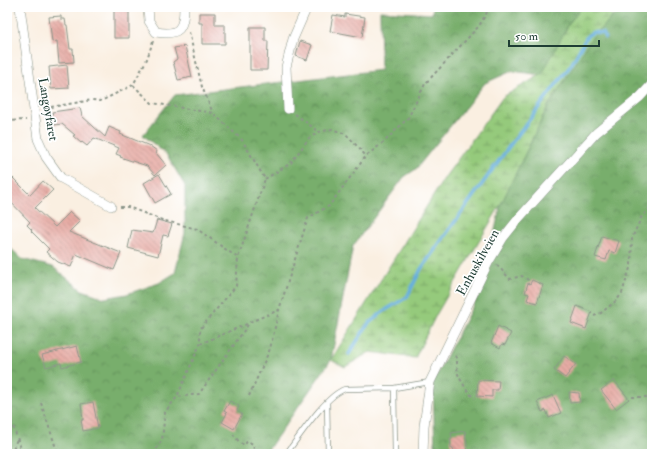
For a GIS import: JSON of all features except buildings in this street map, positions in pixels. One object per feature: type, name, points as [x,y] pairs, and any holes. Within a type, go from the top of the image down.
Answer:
[{"type":"street","name":"Langøyfaret","points":[[20,7],[34,115],[38,138],[46,157],[60,178],[111,206]]},
{"type":"street","points":[[148,7],[149,21],[156,32],[166,34],[176,32],[181,28],[184,19],[184,7]]},
{"type":"street","points":[[288,108],[286,67],[293,39],[307,7]]},
{"type":"street","name":"Enhuskilveien","points":[[423,454],[424,426],[430,382],[488,264],[503,238],[519,218],[596,133],[640,97],[652,84]]},
{"type":"lane","points":[[286,454],[327,402],[340,391],[345,389],[394,388],[430,382]]},
{"type":"lane","points":[[394,388],[395,454]]},
{"type":"lane","points":[[327,402],[328,454]]},
{"type":"path","points":[[248,396],[270,349],[280,310],[308,218],[329,206],[366,156],[384,142],[408,118],[425,84],[479,26],[490,7]]},
{"type":"path","points":[[184,19],[188,28],[202,87],[213,112],[242,140],[265,179]]},
{"type":"path","points":[[7,121],[92,100],[101,101],[133,85],[147,59],[156,32]]},
{"type":"path","points":[[133,85],[152,102],[213,112]]},
{"type":"path","points":[[288,108],[319,132]]},
{"type":"path","points":[[153,454],[162,440],[165,412],[177,397],[200,344],[200,329],[236,286],[238,258],[265,179],[291,164],[309,138],[319,132],[332,129],[346,134],[366,156]]},
{"type":"path","points":[[594,316],[601,313],[617,300],[622,293],[631,265],[632,238],[641,218],[652,205]]},
{"type":"path","points":[[111,206],[128,207],[162,220],[197,229],[238,258]]},
{"type":"path","points":[[501,268],[510,279],[522,276],[530,282]]},
{"type":"path","points":[[200,344],[280,310]]},
{"type":"path","points":[[177,397],[199,394],[250,322]]},
{"type":"path","points":[[457,364],[458,374],[470,394],[473,398],[475,398]]},
{"type":"path","points":[[632,397],[647,397],[652,394]]},
{"type":"path","points":[[41,403],[58,454]]},
{"type":"path","points":[[7,410],[23,454]]},
{"type":"path","points":[[233,434],[240,443],[244,445],[247,442],[253,444],[254,447],[251,454]]},
{"type":"path","points":[[11,454],[18,438]]},
{"type":"green space","points":[[433,7],[582,7],[570,22],[542,75],[512,71],[485,83],[416,169],[404,177],[353,246],[331,360],[265,454],[7,454],[7,245],[22,259],[53,267],[82,290],[105,298],[127,294],[159,283],[175,273],[185,233],[185,186],[167,155],[143,135],[175,95],[381,70],[380,11],[432,14]]},
{"type":"green space","points":[[582,7],[599,7],[613,16],[593,36],[548,106],[501,204],[436,315],[415,358],[370,352],[345,367],[331,360],[445,177],[503,97],[542,74],[570,22]]},
{"type":"green space","points":[[623,7],[652,7],[652,454],[435,454],[433,382],[481,290],[501,204],[548,107],[593,36]]},
{"type":"waterway","points":[[349,354],[368,324],[384,311],[407,297],[421,269],[508,148],[571,65],[587,36],[593,32],[603,33],[605,38]]}]
